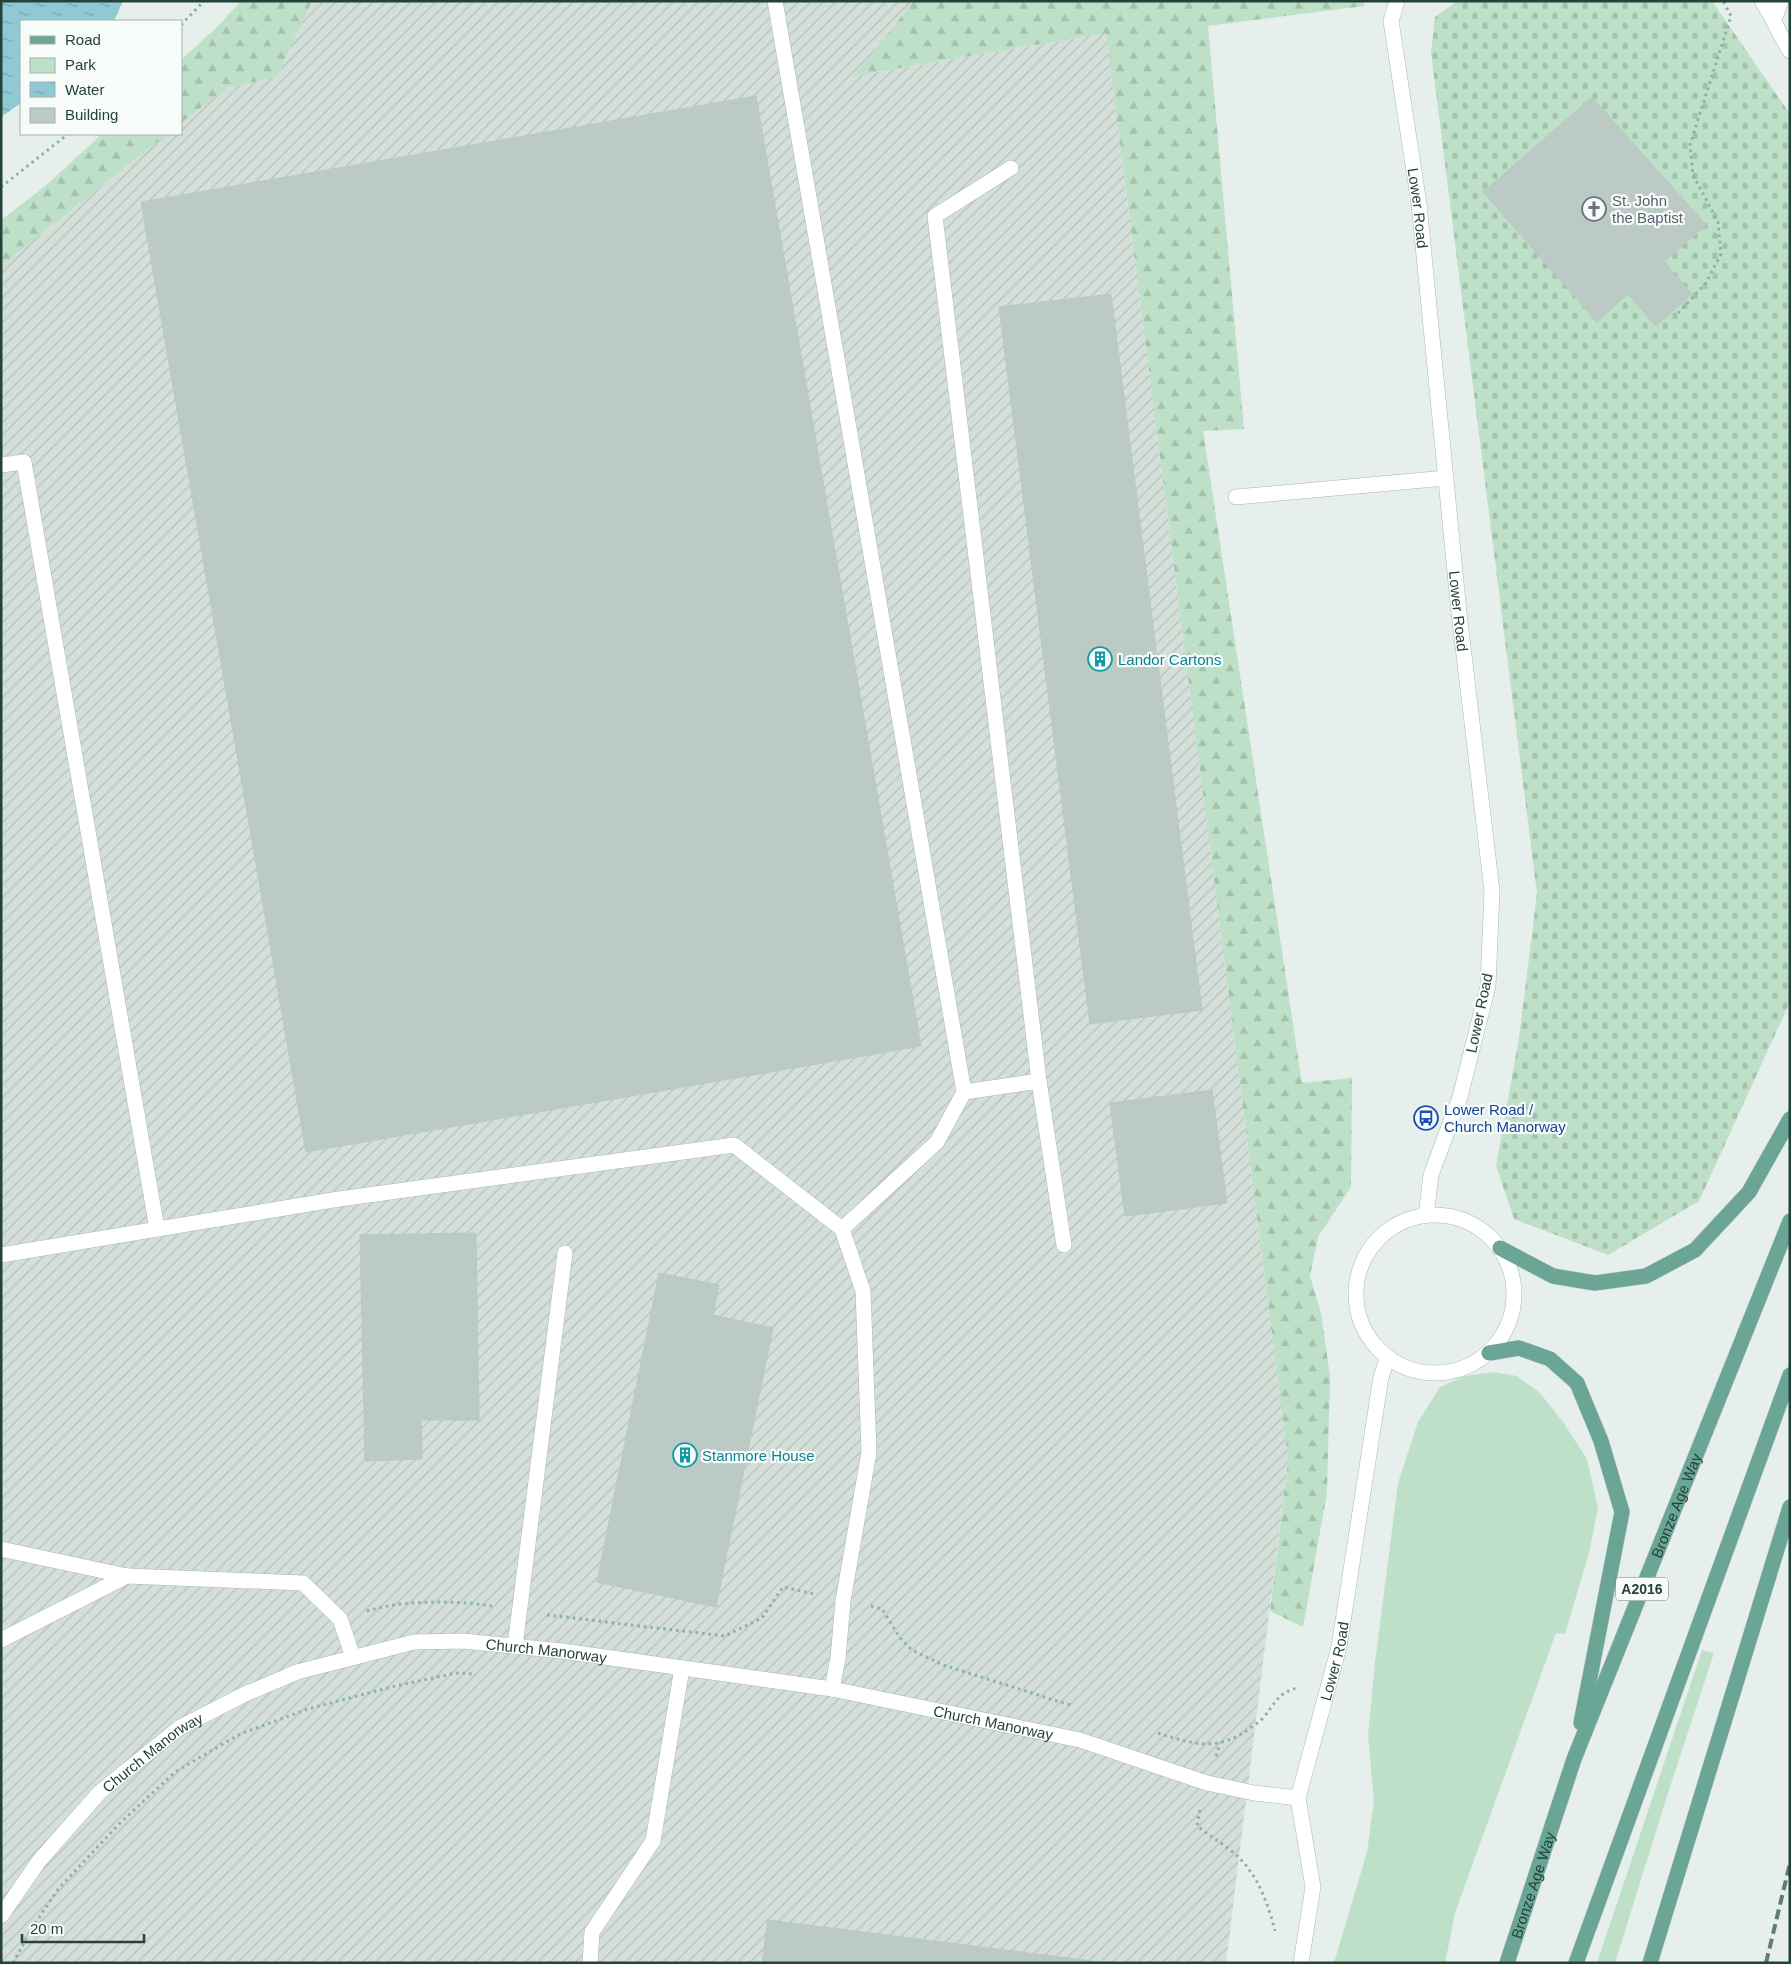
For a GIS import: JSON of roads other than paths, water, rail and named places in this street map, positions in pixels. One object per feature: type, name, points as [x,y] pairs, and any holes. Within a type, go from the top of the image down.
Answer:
[{"type":"main road","points":[[1500,1248],[1553,1276],[1595,1283],[1646,1276],[1695,1250],[1749,1192],[1790,1119]]},
{"type":"main road","name":"Bronze Age Way","points":[[1507,1963],[1574,1759],[1790,1221]]},
{"type":"main road","points":[[1489,1353],[1519,1348],[1550,1359],[1576,1383],[1601,1441],[1622,1512],[1574,1759]]},
{"type":"main road","points":[[1576,1963],[1790,1375]]},
{"type":"main road","points":[[1650,1963],[1790,1507]]},
{"type":"street","points":[[775,1],[964,1092],[937,1142],[842,1229]]},
{"type":"street","name":"Lower Road","points":[[1398,1],[1391,20],[1419,204],[1459,613],[1492,891],[1488,986],[1460,1097],[1432,1176],[1426,1215]]},
{"type":"street","points":[[1762,1],[1790,51]]},
{"type":"street","points":[[1774,20],[1781,1]]},
{"type":"street","points":[[1011,168],[936,216],[1040,1081],[1064,1245]]},
{"type":"street","points":[[1,465],[24,462],[157,1229]]},
{"type":"street","points":[[1236,497],[1446,478]]},
{"type":"street","points":[[964,1092],[1040,1081]]},
{"type":"street","points":[[1,1255],[339,1199],[734,1145],[842,1229],[863,1291],[869,1452],[843,1601],[838,1658],[832,1689]]},
{"type":"street","points":[[1426,1215],[1451,1217],[1477,1226],[1500,1248],[1512,1272],[1515,1300],[1508,1327],[1489,1353],[1466,1368],[1440,1374],[1420,1372],[1388,1357],[1379,1350],[1363,1328],[1356,1300],[1362,1262],[1378,1239],[1400,1223],[1426,1215]]},
{"type":"street","points":[[515,1646],[565,1253]]},
{"type":"street","name":"Lower Road","points":[[1301,1963],[1313,1887],[1298,1798],[1339,1647],[1381,1377],[1388,1357]]},
{"type":"street","points":[[1,1549],[127,1576],[303,1583],[340,1619],[353,1657]]},
{"type":"street","points":[[1,1640],[127,1576]]},
{"type":"street","name":"Church Manorway","points":[[1,1916],[39,1861],[100,1792],[179,1728],[243,1695],[297,1672],[414,1642],[463,1641],[562,1650],[832,1689],[1080,1740],[1207,1783],[1254,1793],[1298,1798]]},
{"type":"street","points":[[590,1963],[592,1932],[654,1841],[682,1668]]},
{"type":"water","points":[[1,1],[123,1],[114,20],[20,20],[20,104],[1,117]]},
{"type":"railway","points":[[1766,1963],[1790,1863]]},
{"type":"place","name":"St. John the Baptist","points":[[1594,209]]},
{"type":"place","name":"Landor Cartons","points":[[1100,659]]},
{"type":"place","name":"Lower Road / Church Manorway","points":[[1426,1118]]},
{"type":"place","name":"Stanmore House","points":[[685,1455]]}]
